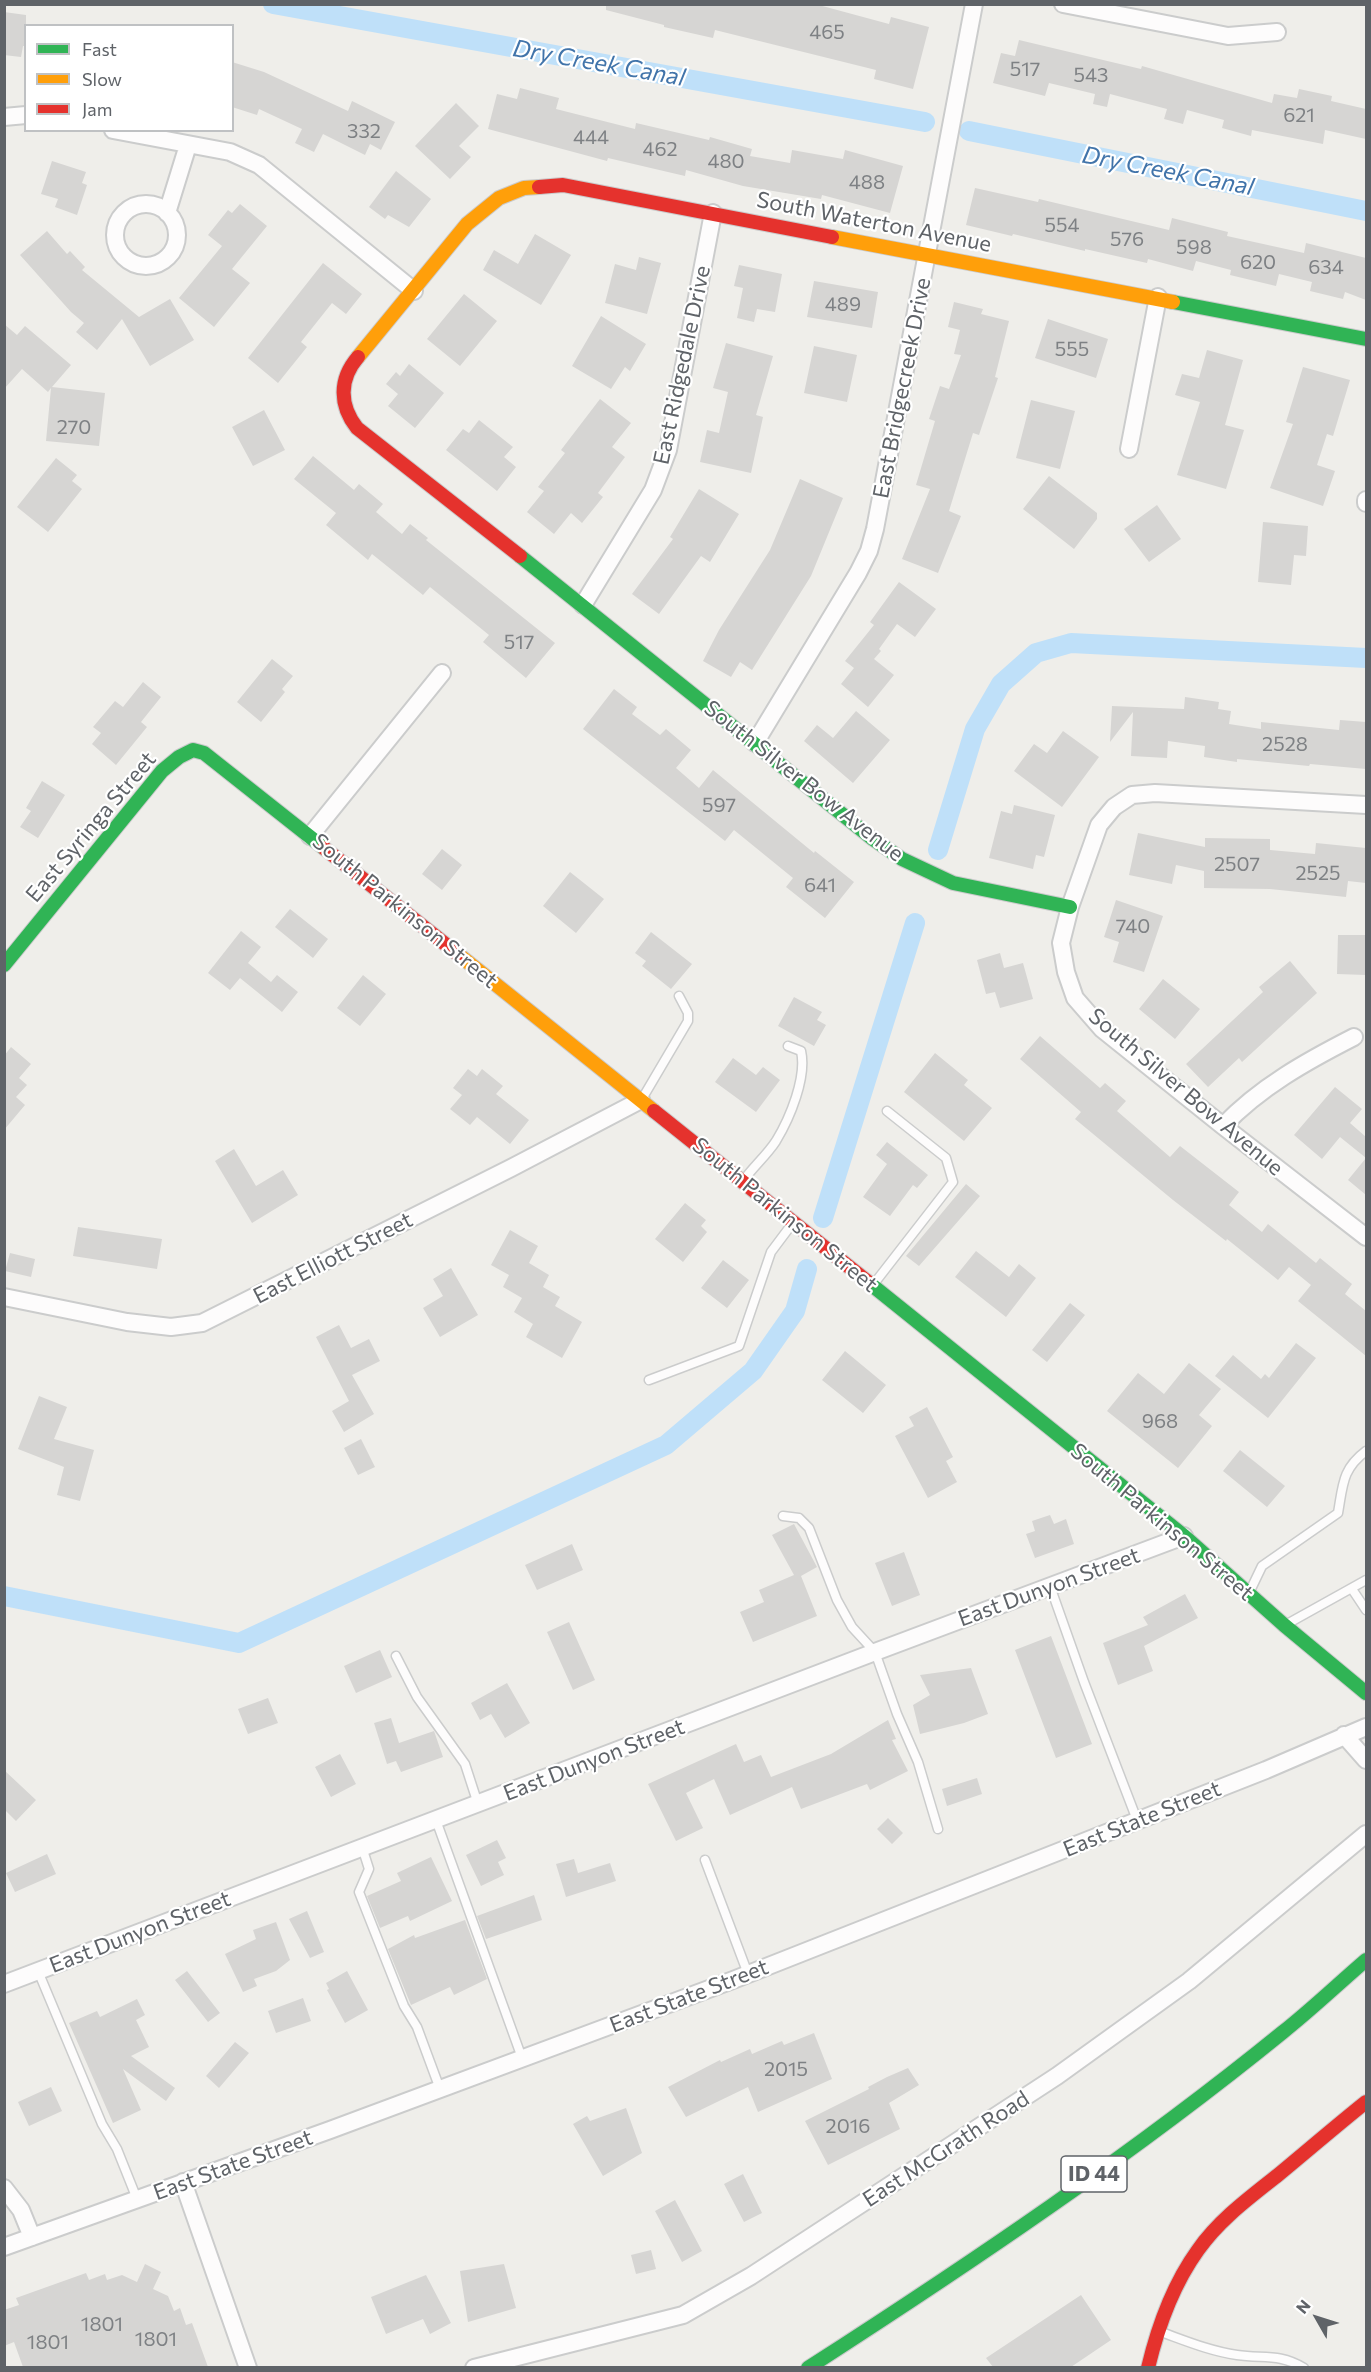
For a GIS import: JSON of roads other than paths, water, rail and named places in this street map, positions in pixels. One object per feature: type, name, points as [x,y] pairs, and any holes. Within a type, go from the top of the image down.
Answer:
[{"type":"main road","name":"South Waterton Avenue","points":[[414,291],[468,224],[499,198],[524,188],[563,185],[1158,297],[1366,339]]},
{"type":"main road","name":"South Silver Bow Avenue","points":[[414,291],[351,365],[344,381],[342,402],[347,417],[357,428],[583,605],[873,839],[902,859],[953,883],[1070,907]]},
{"type":"main road","name":"South Parkinson Street","points":[[193,750],[212,758],[743,1181],[1184,1536],[1248,1594],[1366,1693]]},
{"type":"main road","name":"East Syringa Street","points":[[4,965],[162,771],[179,757],[193,750]]},
{"type":"main road","name":"ID 44","points":[[807,2367],[912,2301],[1056,2203],[1274,2039],[1366,1960]]},
{"type":"main road","points":[[1148,2367],[1157,2331],[1169,2300],[1198,2249],[1223,2221],[1366,2102]]},
{"type":"street","name":"East Bridgecreek Drive","points":[[754,743],[869,552],[974,4]]},
{"type":"street","points":[[1063,4],[1227,36],[1277,32]]},
{"type":"street","points":[[4,117],[24,115]]},
{"type":"street","points":[[123,132],[230,152],[259,165],[414,291]]},
{"type":"street","points":[[167,213],[188,145]]},
{"type":"street","name":"East Ridgedale Drive","points":[[583,605],[653,490],[668,450],[712,213]]},
{"type":"street","points":[[1129,449],[1158,297]]},
{"type":"street","points":[[310,836],[442,673]]},
{"type":"street","points":[[1070,907],[1099,825],[1114,807],[1132,795],[1155,793],[1366,805]]},
{"type":"street","name":"South Silver Bow Avenue","points":[[1070,907],[1061,943],[1066,972],[1076,998],[1102,1029],[1366,1237]]},
{"type":"street","points":[[1223,1126],[1242,1107],[1277,1081],[1354,1037]]},
{"type":"street","name":"East Elliott Street","points":[[4,1297],[127,1322],[171,1327],[202,1323],[512,1168],[641,1100]]},
{"type":"street","name":"East Dunyon Street","points":[[4,1984],[1184,1536]]},
{"type":"street","name":"East State Street","points":[[4,2247],[440,2089],[748,1974],[1266,1770],[1366,1727]]},
{"type":"street","points":[[1344,1735],[1366,1760]]},
{"type":"street","name":"East McGrath Road","points":[[474,2367],[683,2315],[751,2277],[1057,2076],[1180,1988],[1366,1834]]},
{"type":"street","points":[[183,2182],[248,2367]]},
{"type":"street","points":[[4,2188],[21,2210],[32,2237]]},
{"type":"lane","points":[[641,1100],[688,1022],[688,1013],[679,996]]},
{"type":"lane","points":[[743,1181],[776,1142],[792,1110],[804,1064],[801,1051],[789,1046]]},
{"type":"lane","points":[[873,1286],[953,1182],[946,1158],[887,1111]]},
{"type":"lane","points":[[649,1380],[739,1346],[771,1252],[793,1222]]},
{"type":"lane","points":[[1248,1594],[1262,1566],[1338,1513],[1345,1476],[1352,1464],[1366,1451]]},
{"type":"lane","points":[[783,1516],[799,1518],[809,1528],[837,1600],[852,1627],[875,1652],[897,1714],[918,1761],[938,1829]]},
{"type":"lane","points":[[1284,1625],[1366,1580]]},
{"type":"lane","points":[[1050,1586],[1084,1683],[1137,1820]]},
{"type":"lane","points":[[1352,1589],[1366,1610]]},
{"type":"lane","points":[[396,1656],[417,1697],[465,1764],[478,1804]]},
{"type":"lane","points":[[436,1820],[522,2058]]},
{"type":"lane","points":[[362,1847],[369,1869],[359,1892],[404,2006],[417,2027],[440,2089]]},
{"type":"lane","points":[[705,1860],[748,1974]]},
{"type":"lane","points":[[38,1971],[102,2124],[117,2149],[137,2199]]},
{"type":"lane","points":[[1157,2331],[1212,2350],[1239,2355],[1267,2355],[1290,2359],[1304,2367]]},
{"type":"waterway","name":"Dry Creek Canal","points":[[273,4],[925,122]]},
{"type":"waterway","name":"Dry Creek Canal","points":[[969,131],[1366,211]]},
{"type":"waterway","points":[[938,850],[975,729],[1001,684],[1036,653],[1071,643],[1366,658]]},
{"type":"waterway","points":[[823,1218],[915,923]]},
{"type":"waterway","points":[[4,1596],[239,1643],[666,1445],[753,1371],[795,1311],[807,1269]]}]
